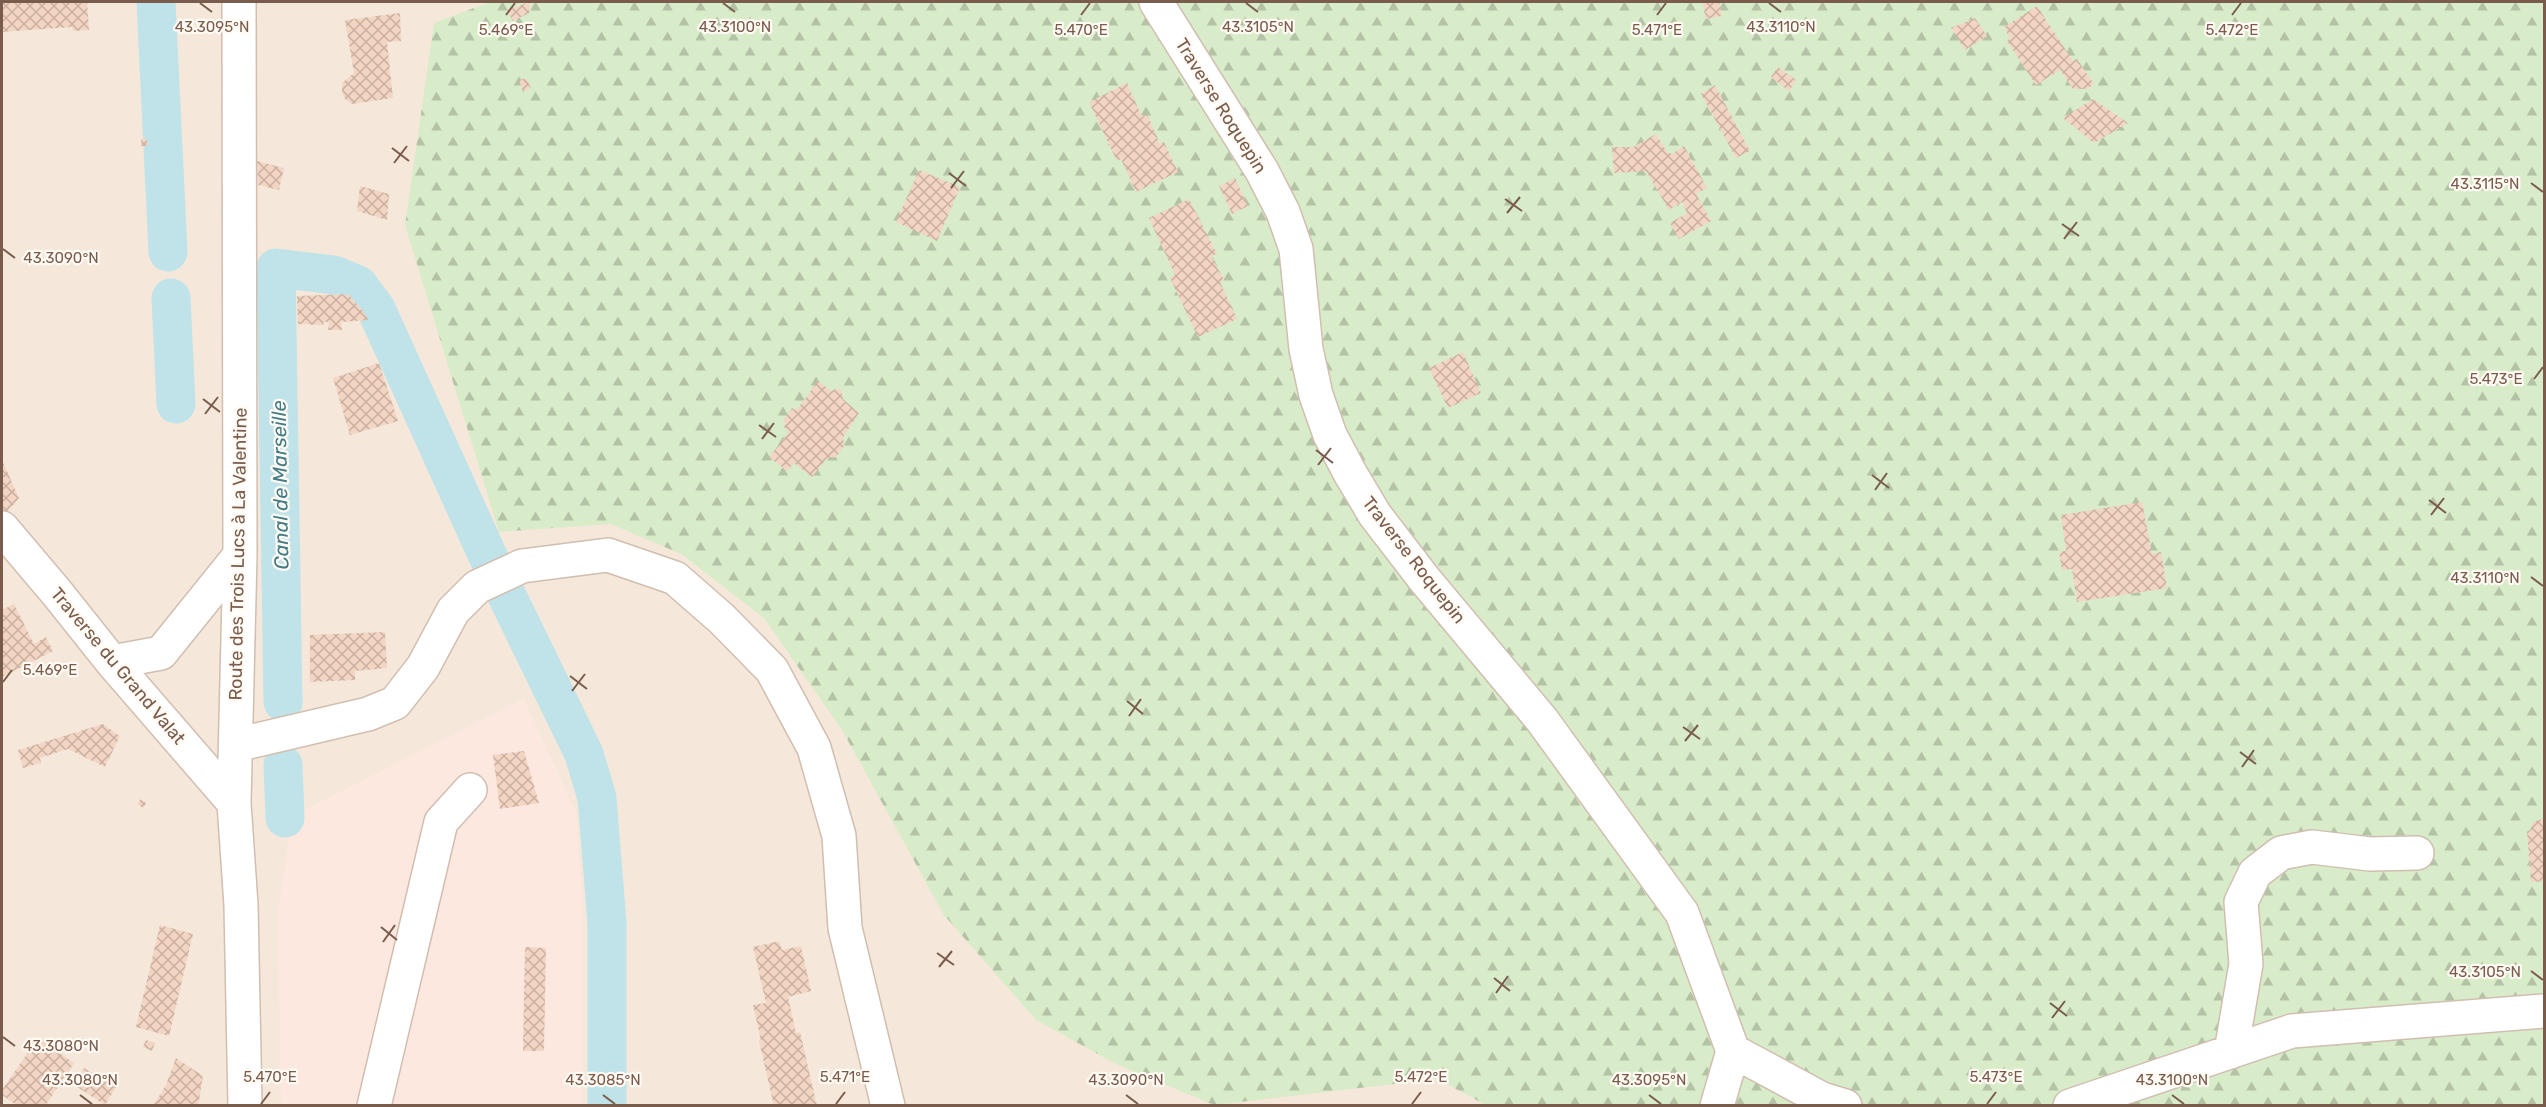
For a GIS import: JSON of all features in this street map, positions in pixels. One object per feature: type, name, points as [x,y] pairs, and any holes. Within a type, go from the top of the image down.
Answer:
[{"type":"street","name":"Route des Trois Lucs à La Valentine","points":[[239,2],[240,555],[234,803],[241,905],[245,1106]]},
{"type":"street","name":"Traverse Roquepin","points":[[1156,2],[1262,171],[1283,212],[1296,249],[1306,349],[1316,395],[1330,435],[1350,473],[1376,515],[1425,580],[1542,720],[1682,913],[1733,1051]]},
{"type":"street","name":"Traverse du Grand Valat","points":[[2,528],[112,662],[234,803]]},
{"type":"street","points":[[112,662],[161,653],[240,555]]},
{"type":"street","points":[[236,745],[368,714],[395,703],[423,667],[453,611],[477,587],[522,566],[608,555],[675,578],[722,619],[772,670],[814,748],[839,836],[845,928],[888,1106]]},
{"type":"street","points":[[374,1106],[441,822],[470,790]]},
{"type":"street","points":[[2230,1052],[2246,964],[2241,902],[2255,873],[2282,853],[2312,847],[2370,854],[2417,853]]},
{"type":"street","points":[[2070,1106],[2292,1031],[2544,1011]]},
{"type":"street","points":[[1717,1106],[1733,1051],[1822,1099],[1845,1106]]},
{"type":"shaded area","points":[[2,2],[2544,2],[2544,1105],[2,1105]]},
{"type":"shaded area","points":[[524,699],[576,813],[582,899],[582,1105],[281,1106],[278,909],[287,855],[290,817]]},
{"type":"green space","points":[[490,2],[2544,2],[2544,1105],[1488,1106],[1437,1079],[1214,1105],[1116,1064],[1036,1020],[944,915],[842,730],[764,618],[681,554],[611,524],[499,532],[405,225],[434,23]]},
{"type":"building","points":[[2,2],[87,2],[89,30],[73,31],[72,27],[2,32]]},
{"type":"building","points":[[530,2],[529,13],[513,21],[507,10]]},
{"type":"building","points":[[1702,2],[1719,2],[1722,16],[1706,19]]},
{"type":"building","points":[[2037,6],[2073,61],[2077,59],[2094,84],[2087,89],[2073,89],[2060,70],[2036,85],[2007,41],[2010,38],[2004,27]]},
{"type":"building","points":[[400,13],[401,41],[387,42],[393,98],[352,104],[345,99],[342,92],[342,83],[354,73],[345,20]]},
{"type":"building","points":[[1975,18],[1987,36],[1965,50],[1951,28]]},
{"type":"building","points":[[1778,67],[1796,80],[1789,91],[1771,77]]},
{"type":"building","points":[[526,78],[531,88],[523,92],[519,80]]},
{"type":"building","points":[[1127,83],[1142,117],[1147,114],[1160,144],[1164,142],[1178,172],[1136,192],[1121,159],[1117,161],[1089,102]]},
{"type":"building","points":[[1715,85],[1750,151],[1736,158],[1701,94]]},
{"type":"building","points":[[2093,99],[2128,123],[2094,143],[2063,118]]},
{"type":"building","points":[[1656,134],[1667,152],[1672,154],[1684,146],[1707,188],[1696,194],[1711,221],[1679,239],[1670,223],[1687,213],[1682,202],[1669,210],[1646,171],[1614,173],[1612,147],[1633,147]]},
{"type":"building","points":[[141,139],[147,139],[148,146],[141,146]]},
{"type":"building","points":[[257,161],[284,168],[279,190],[258,185]]},
{"type":"building","points":[[919,170],[960,187],[937,241],[896,222]]},
{"type":"building","points":[[1235,178],[1248,206],[1232,214],[1219,186]]},
{"type":"building","points":[[360,186],[389,194],[387,220],[357,211]]},
{"type":"building","points":[[1189,199],[1217,254],[1211,256],[1224,280],[1220,282],[1237,319],[1198,337],[1170,278],[1175,275],[1149,218]]},
{"type":"building","points":[[348,294],[368,320],[341,322],[342,330],[328,330],[329,322],[324,322],[323,325],[298,324],[297,296]]},
{"type":"building","points":[[1463,352],[1481,393],[1448,408],[1429,368]]},
{"type":"building","points":[[379,363],[398,421],[350,435],[333,378]]},
{"type":"building","points":[[818,381],[831,391],[841,390],[843,399],[859,413],[843,437],[844,446],[836,457],[827,458],[812,477],[794,463],[787,471],[769,457],[789,432],[784,427],[786,424],[783,421],[792,408],[795,410],[799,407]]},
{"type":"building","points":[[2,460],[19,498],[4,516],[2,514]]},
{"type":"building","points":[[2142,502],[2152,554],[2161,552],[2167,588],[2077,602],[2072,569],[2062,570],[2059,552],[2066,551],[2061,515]]},
{"type":"building","points":[[14,604],[34,644],[46,637],[53,651],[2,677],[2,610]]},
{"type":"building","points":[[385,632],[387,668],[355,671],[355,680],[310,682],[310,635]]},
{"type":"building","points":[[103,724],[120,736],[105,767],[68,749],[40,758],[41,763],[23,768],[18,750]]},
{"type":"building","points":[[524,751],[539,803],[500,809],[493,755]]},
{"type":"building","points":[[141,799],[146,803],[143,808],[137,804]]},
{"type":"building","points":[[2544,819],[2544,881],[2531,882],[2527,831],[2532,830],[2531,825],[2535,821]]},
{"type":"building","points":[[160,925],[193,934],[169,1036],[136,1027]]},
{"type":"building","points":[[779,941],[782,950],[801,946],[811,991],[788,997],[796,1033],[800,1032],[817,1106],[774,1106],[759,1041],[761,1041],[753,1005],[766,1003],[753,947]]},
{"type":"building","points":[[525,947],[546,948],[544,1051],[523,1051]]},
{"type":"building","points":[[38,1038],[74,1063],[45,1106],[18,1106],[2,1095],[2,1090]]},
{"type":"building","points":[[146,1040],[155,1043],[152,1051],[143,1047]]},
{"type":"building","points":[[176,1058],[203,1076],[198,1106],[153,1106],[166,1085]]},
{"type":"building","points":[[84,1068],[116,1087],[105,1105],[74,1085]]},
{"type":"waterway","name":"Canal de Marseille","points":[[156,2],[168,252]]},
{"type":"waterway","points":[[283,702],[276,268],[334,275],[358,285],[376,309],[491,563],[584,754],[597,798],[607,923],[607,1106]]},
{"type":"waterway","points":[[171,298],[176,404]]},
{"type":"waterway","name":"Canal de Marseille","points":[[283,765],[285,818]]}]
